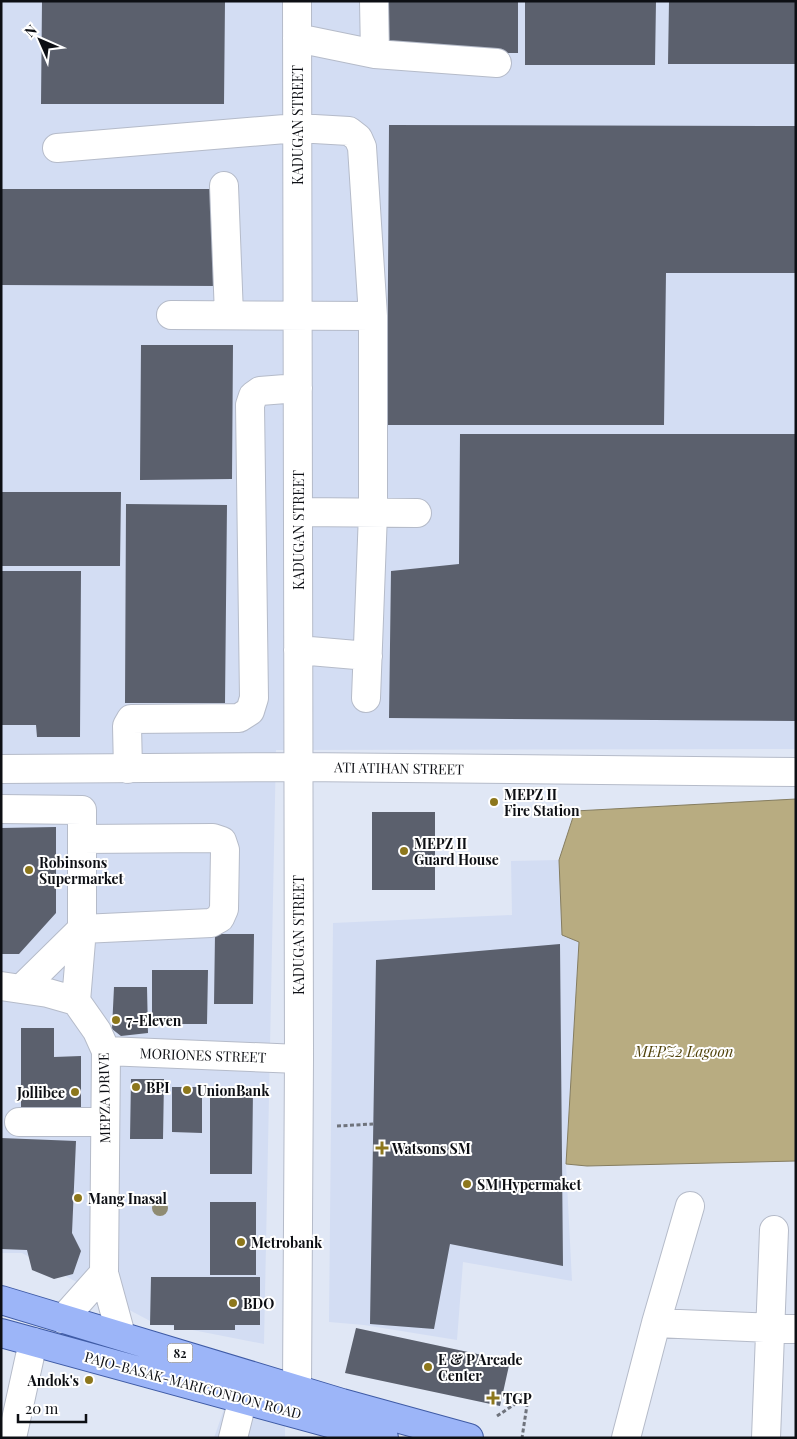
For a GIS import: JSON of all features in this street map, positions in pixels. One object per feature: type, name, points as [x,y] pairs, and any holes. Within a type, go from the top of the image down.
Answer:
[{"type":"main road","name":"PAJO-BASAK-MARIGONDON ROAD","points":[[1,1300],[342,1403],[468,1438]]},
{"type":"main road","name":"PAJO-BASAK-MARIGONDON ROAD","points":[[1,1333],[384,1438]]},
{"type":"street","name":"KADUGAN STREET","points":[[297,1],[299,1058]]},
{"type":"street","points":[[374,1],[375,54]]},
{"type":"street","points":[[297,38],[375,54],[497,63]]},
{"type":"street","points":[[58,148],[297,128],[349,131],[358,138],[362,148],[373,316],[373,512],[366,698]]},
{"type":"street","points":[[224,186],[229,314]]},
{"type":"street","points":[[171,314],[373,316]]},
{"type":"street","points":[[128,769],[127,726],[131,719],[239,718],[250,711],[254,698],[250,404],[253,396],[260,391],[298,388]]},
{"type":"street","points":[[298,512],[417,513]]},
{"type":"street","points":[[298,650],[368,656]]},
{"type":"street","name":"ATI ATIHAN STREET","points":[[1,769],[299,767],[796,772]]},
{"type":"street","points":[[1,809],[82,810],[82,930],[76,1001],[12,987]]},
{"type":"street","points":[[12,987],[82,930],[211,923],[220,918],[224,909],[225,850],[222,841],[213,838],[82,839]]},
{"type":"street","name":"MEPZA DRIVE","points":[[76,1001],[97,1031],[106,1051],[104,1273],[121,1335]]},
{"type":"street","name":"MORIONES STREET","points":[[106,1051],[299,1058]]},
{"type":"street","points":[[297,1388],[299,1058]]},
{"type":"street","points":[[19,1122],[104,1122]]},
{"type":"street","points":[[626,1438],[656,1323],[690,1206]]},
{"type":"street","points":[[766,1438],[783,1329],[774,1230]]},
{"type":"street","points":[[63,1319],[104,1273]]},
{"type":"street","points":[[656,1323],[783,1329]]},
{"type":"street","points":[[12,1438],[33,1342]]},
{"type":"street","points":[[233,1438],[243,1398]]},
{"type":"path","points":[[337,1126],[373,1124]]},
{"type":"path","points":[[497,1416],[518,1402],[527,1405],[522,1438]]},
{"type":"shaded area","points":[[1,1],[796,1],[796,749],[276,750],[264,1344],[152,1322],[22,1253],[1,1253]]},
{"type":"shaded area","name":"SM Hypermaket","points":[[559,860],[562,935],[579,941],[566,1164],[572,1281],[463,1262],[457,1340],[364,1325],[329,1322],[333,923],[512,915],[511,861]]},
{"type":"shaded area","points":[[225,1406],[285,1424],[285,1438],[214,1438]]},
{"type":"water","name":"MEPZ2 Lagoon","points":[[796,799],[796,1161],[587,1166],[566,1164],[579,942],[562,935],[559,860],[575,811]]},
{"type":"building","points":[[42,1],[225,1],[224,104],[41,104]]},
{"type":"building","points":[[389,1],[518,1],[518,53],[389,52]]},
{"type":"building","points":[[525,1],[656,1],[655,65],[525,65]]},
{"type":"building","points":[[669,1],[796,1],[796,64],[668,64]]},
{"type":"building","points":[[389,125],[796,126],[796,273],[666,273],[664,425],[387,425]]},
{"type":"building","points":[[1,189],[219,189],[218,286],[1,285]]},
{"type":"building","points":[[141,345],[233,345],[232,479],[140,480]]},
{"type":"building","points":[[460,434],[796,434],[796,721],[389,718],[391,571],[459,564]]},
{"type":"building","points":[[1,492],[121,492],[120,566],[1,566]]},
{"type":"building","points":[[126,504],[227,505],[225,703],[125,703]]},
{"type":"building","points":[[1,571],[81,571],[80,737],[37,737],[36,725],[1,725]]},
{"type":"building","name":"MEPZ II Guard House","points":[[372,812],[435,812],[435,890],[372,890]]},
{"type":"building","name":"Robinsons Supermarket","points":[[56,827],[56,913],[19,954],[1,954],[1,828]]},
{"type":"building","points":[[215,934],[254,934],[253,1004],[214,1004]]},
{"type":"building","name":"SM Hypermaket","points":[[560,944],[563,1266],[450,1244],[434,1329],[370,1324],[376,960]]},
{"type":"building","points":[[152,970],[208,970],[207,1024],[152,1024]]},
{"type":"building","points":[[114,987],[147,987],[148,1033],[121,1036],[112,1029]]},
{"type":"building","points":[[21,1028],[54,1028],[54,1057],[81,1056],[81,1109],[21,1109]]},
{"type":"building","points":[[131,1079],[164,1079],[163,1139],[130,1139]]},
{"type":"building","points":[[172,1087],[202,1087],[202,1133],[172,1132]]},
{"type":"building","points":[[210,1089],[253,1089],[252,1174],[210,1174]]},
{"type":"building","points":[[1,1138],[76,1141],[72,1233],[81,1251],[73,1274],[54,1279],[32,1270],[27,1250],[1,1249]]},
{"type":"building","points":[[210,1202],[256,1202],[256,1275],[210,1275]]},
{"type":"building","points":[[151,1277],[260,1277],[260,1325],[235,1325],[235,1330],[174,1330],[174,1325],[150,1325]]},
{"type":"building","name":"E & P Arcade Center","points":[[356,1328],[510,1361],[500,1406],[345,1373]]},
{"type":"place","name":"MEPZ II Fire Station","points":[[494,802]]},
{"type":"place","name":"MEPZ II Guard House","points":[[404,851]]},
{"type":"place","name":"Robinsons Supermarket","points":[[29,870]]},
{"type":"place","name":"7-Eleven","points":[[116,1020]]},
{"type":"place","name":"BPI","points":[[136,1087]]},
{"type":"place","name":"UnionBank","points":[[187,1090]]},
{"type":"place","name":"Jollibee","points":[[75,1092]]},
{"type":"place","name":"Watsons SM","points":[[382,1148]]},
{"type":"place","name":"SM Hypermaket","points":[[467,1184]]},
{"type":"place","name":"Mang Inasal","points":[[78,1198]]},
{"type":"place","name":"Metrobank","points":[[241,1242]]},
{"type":"place","name":"BDO","points":[[233,1303]]},
{"type":"place","name":"E & P Arcade Center","points":[[428,1367]]},
{"type":"place","name":"Andok's","points":[[89,1380]]},
{"type":"place","name":"TGP","points":[[493,1398]]}]
